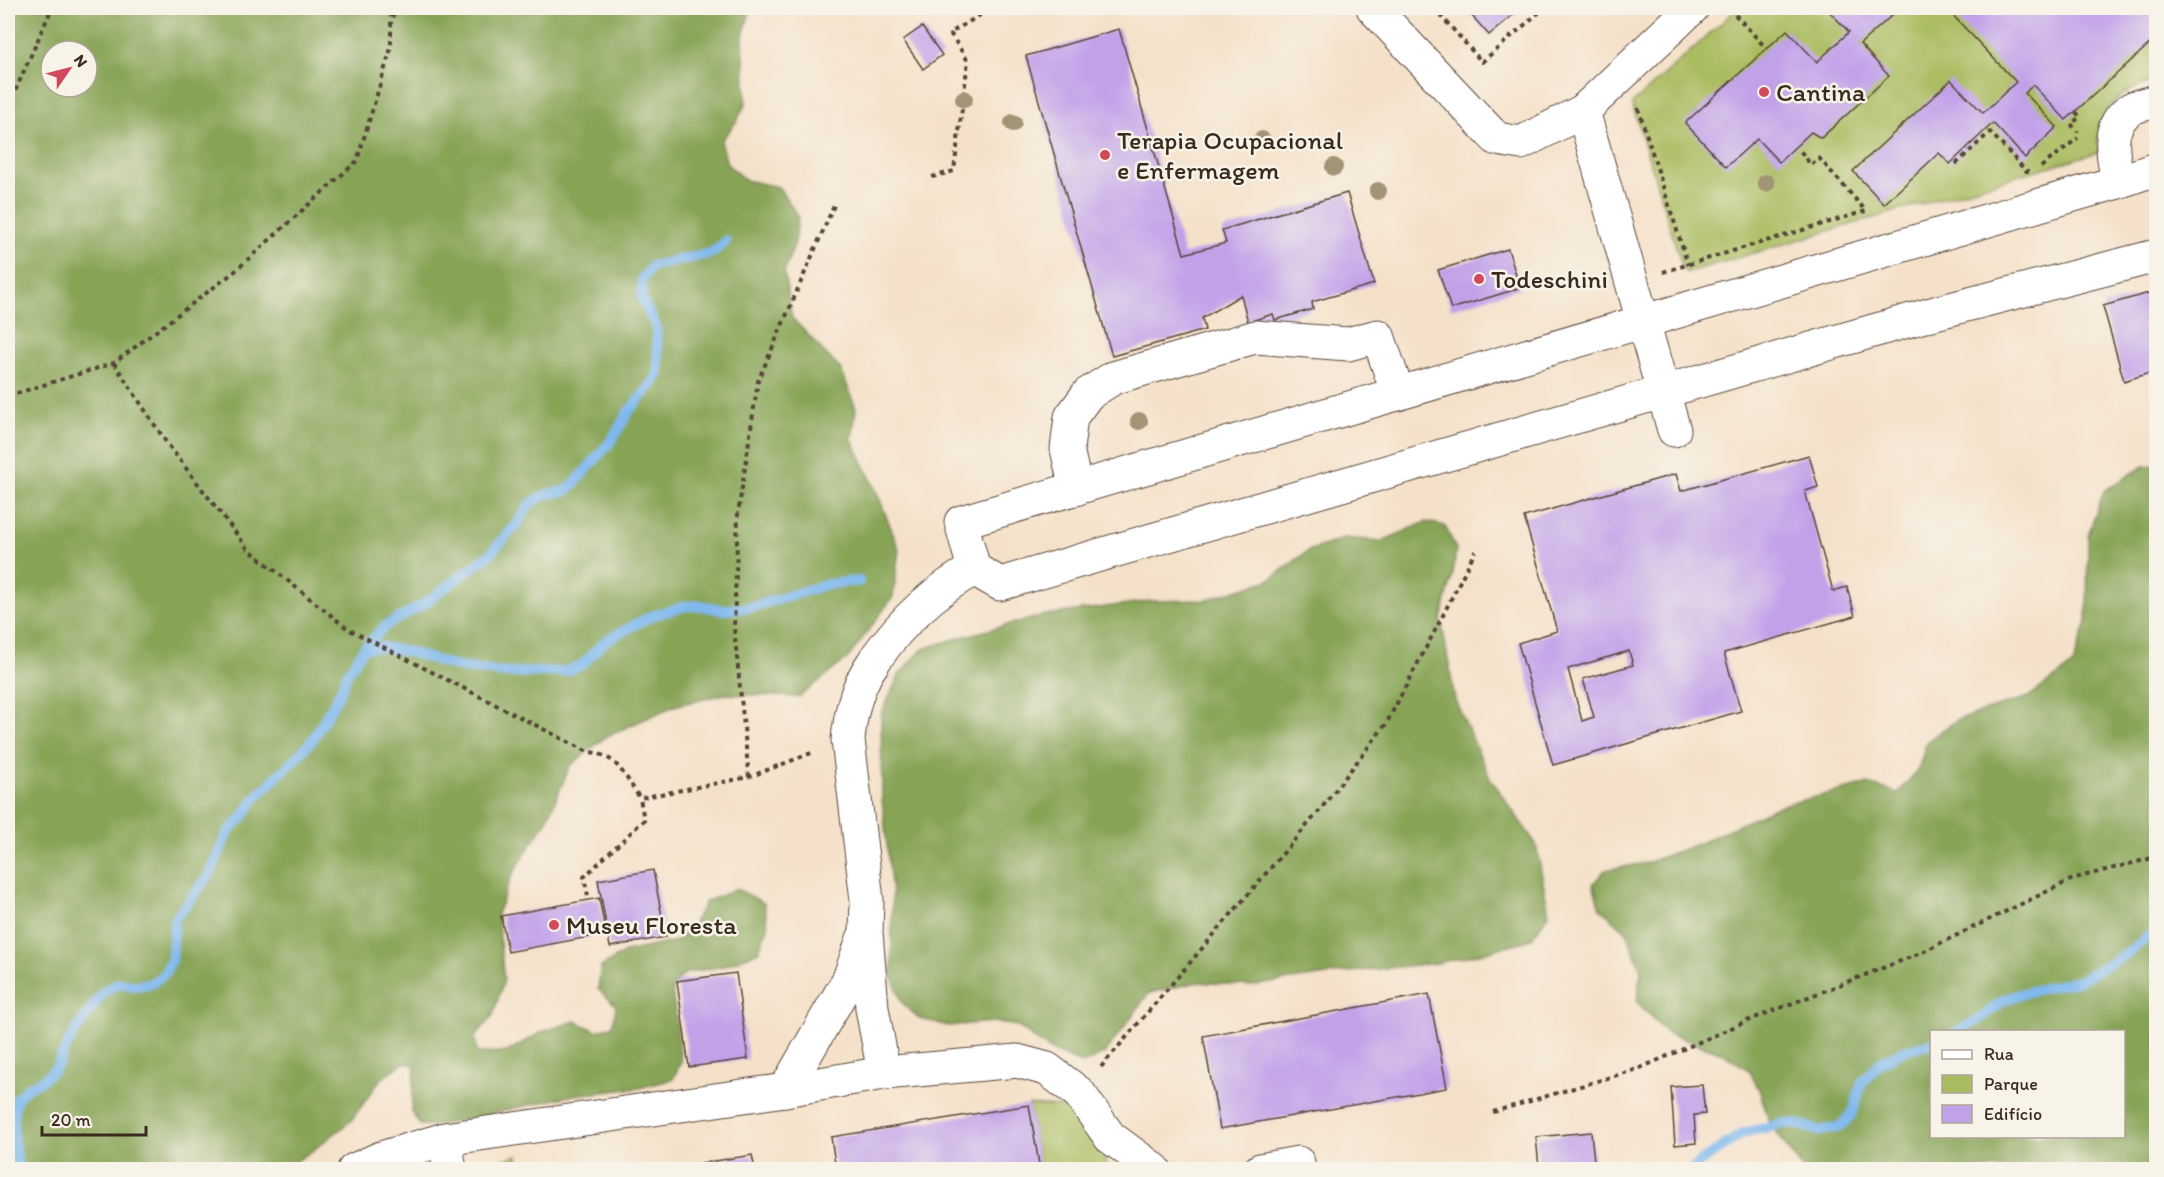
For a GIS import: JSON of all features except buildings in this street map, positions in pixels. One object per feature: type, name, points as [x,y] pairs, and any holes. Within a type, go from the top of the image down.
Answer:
[{"type":"lane","points":[[1373,8],[1497,139],[1521,143],[1583,111],[1692,8]]},
{"type":"lane","points":[[2118,182],[2111,139],[2115,128],[2130,110],[2157,101]]},
{"type":"lane","points":[[1583,111],[1674,430]]},
{"type":"lane","points":[[2157,169],[960,522],[974,569],[1000,584],[1935,313],[2157,256]]},
{"type":"lane","points":[[1076,489],[1067,449],[1071,417],[1088,394],[1113,378],[1255,337],[1348,344],[1378,336],[1398,394]]},
{"type":"lane","points":[[884,1073],[872,1008],[866,932],[867,900],[848,740],[850,718],[864,677],[890,639],[924,603],[951,582],[974,569]]},
{"type":"lane","points":[[785,1090],[849,979],[866,932]]},
{"type":"lane","points":[[354,1170],[381,1158],[447,1154],[884,1073],[1017,1061],[1047,1069],[1079,1093],[1110,1137],[1155,1170]]},
{"type":"lane","points":[[1110,1137],[1117,1170]]},
{"type":"lane","points":[[1260,1170],[1298,1163]]},
{"type":"path","points":[[8,107],[52,8]]},
{"type":"path","points":[[8,396],[114,363],[234,272],[357,160],[391,48],[391,8]]},
{"type":"path","points":[[391,18],[400,8]]},
{"type":"path","points":[[932,177],[954,171],[968,62],[950,33],[992,8]]},
{"type":"path","points":[[1434,8],[1482,62],[1544,8]]},
{"type":"path","points":[[1729,8],[1766,48]]},
{"type":"path","points":[[1637,107],[1688,265]]},
{"type":"path","points":[[1956,164],[1990,132],[2026,171],[2037,171],[2081,136]]},
{"type":"path","points":[[1632,281],[1866,211],[1819,158],[1811,165],[1798,148]]},
{"type":"path","points":[[749,777],[734,628],[738,514],[758,381],[835,203]]},
{"type":"path","points":[[114,363],[166,442],[248,549],[348,629],[588,752],[601,752],[615,761],[640,798],[644,820],[584,877],[588,896]]},
{"type":"path","points":[[1079,1093],[1320,810],[1386,724],[1474,551]]},
{"type":"path","points":[[640,798],[749,777],[820,750]]},
{"type":"path","points":[[1493,1112],[1638,1070],[1747,1021],[1916,955],[2075,878],[2157,857]]},
{"type":"green space","points":[[8,8],[751,8],[743,36],[746,103],[736,122],[721,141],[727,164],[745,180],[778,187],[798,216],[795,242],[784,273],[792,318],[841,370],[856,408],[852,440],[876,490],[899,549],[893,597],[848,658],[799,697],[725,694],[674,706],[607,736],[570,766],[547,820],[512,875],[497,914],[504,980],[493,1015],[475,1037],[477,1053],[507,1052],[542,1032],[575,1021],[597,1031],[613,1025],[616,1006],[598,989],[601,967],[625,952],[677,941],[693,925],[705,902],[737,889],[764,903],[768,928],[758,952],[723,966],[686,973],[677,981],[672,989],[681,1062],[673,1079],[640,1088],[574,1095],[439,1125],[420,1125],[411,1111],[415,1065],[403,1063],[380,1080],[351,1121],[284,1169],[8,1169]]},
{"type":"green space","points":[[1738,8],[2156,8],[2156,81],[2129,91],[2107,110],[2098,131],[2099,152],[1686,273],[1632,104]]},
{"type":"green space","points":[[2156,465],[2156,1169],[1803,1169],[1770,1124],[1760,1092],[1749,1070],[1722,1053],[1667,1033],[1637,1002],[1641,970],[1626,931],[1600,908],[1593,884],[1605,870],[1646,863],[1700,843],[1779,806],[1868,784],[1898,793],[1918,770],[1927,741],[1957,720],[2028,697],[2073,665],[2087,622],[2088,535],[2104,491],[2144,466]]},
{"type":"green space","points":[[1426,522],[1445,526],[1456,549],[1453,574],[1441,619],[1455,700],[1490,778],[1536,844],[1549,914],[1531,939],[1438,963],[1348,972],[1250,986],[1198,982],[1149,993],[1105,1053],[1083,1064],[1049,1049],[1017,1026],[993,1022],[948,1026],[918,1018],[902,1002],[892,977],[892,894],[882,799],[881,714],[900,674],[923,649],[1046,615],[1150,601],[1205,600],[1269,580],[1308,551],[1346,538],[1382,541]]},
{"type":"green space","points":[[1029,1105],[1076,1108],[1103,1148],[1108,1169],[1040,1169]]},
{"type":"green space","points":[[518,1155],[520,1169],[492,1169],[496,1162]]},
{"type":"waterway","points":[[19,1170],[13,1139],[13,1113],[17,1098],[28,1087],[42,1080],[56,1068],[72,1036],[104,991],[119,983],[134,986],[152,983],[165,973],[172,958],[174,920],[210,874],[228,832],[242,818],[257,796],[313,739],[339,694],[348,672],[364,648],[385,626],[421,606],[489,555],[517,524],[531,503],[547,494],[566,491],[611,441],[629,411],[659,373],[656,327],[642,299],[642,279],[652,266],[712,253],[726,241]]},
{"type":"waterway","points":[[364,648],[381,647],[409,652],[458,667],[508,673],[567,671],[583,664],[605,641],[651,616],[686,606],[703,606],[723,610],[752,607],[828,584],[859,581]]},
{"type":"waterway","points":[[1959,1030],[1974,1023],[2004,1000],[2023,993],[2080,980],[2123,956],[2156,931]]},
{"type":"waterway","points":[[1693,1170],[1697,1164],[1743,1133],[1785,1123],[1801,1125],[1818,1131],[1836,1128],[1845,1123],[1853,1112],[1862,1082],[1880,1063],[1904,1050],[1930,1044]]},
{"type":"place","name":"Cantina","points":[[1764,92]]},
{"type":"place","name":"Terapia Ocupacional e Enfermagem","points":[[1105,155]]},
{"type":"place","name":"Todeschini","points":[[1479,279]]},
{"type":"place","name":"Museu Floresta","points":[[554,925]]}]
